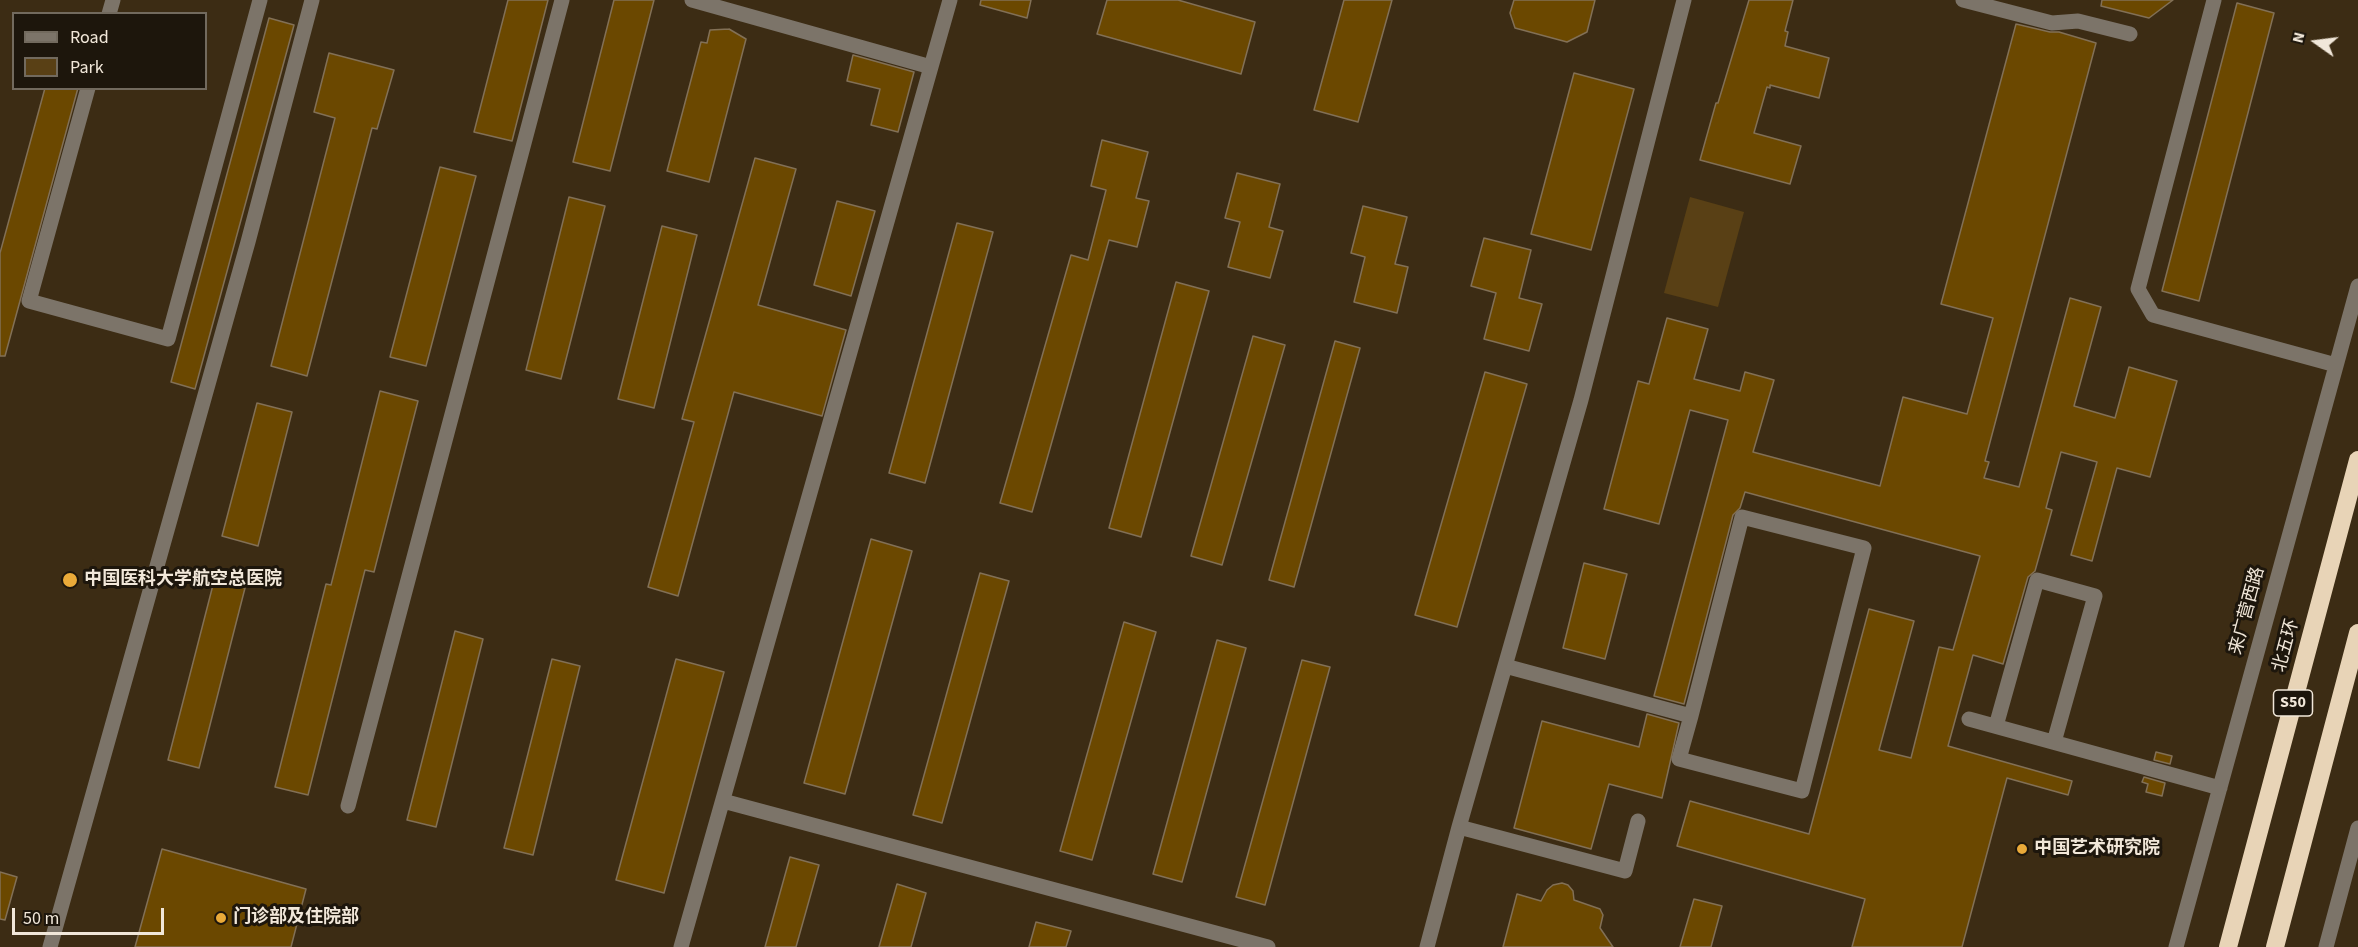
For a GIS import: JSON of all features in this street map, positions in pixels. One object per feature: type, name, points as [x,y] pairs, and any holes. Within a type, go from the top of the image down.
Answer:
[{"type":"highway","name":"北五环","points":[[2228,947],[2358,460]]},
{"type":"highway","name":"S50","points":[[2275,947],[2358,633]]},
{"type":"street","points":[[87,90],[29,301],[168,339],[260,0]]},
{"type":"street","points":[[50,947],[248,242],[312,0]]},
{"type":"street","points":[[348,806],[562,0]]},
{"type":"street","points":[[692,0],[932,67]]},
{"type":"street","points":[[681,947],[950,0]]},
{"type":"street","points":[[1427,947],[1459,826],[1581,400],[1684,0]]},
{"type":"street","points":[[1963,0],[2052,23],[2078,21],[2130,34]]},
{"type":"street","points":[[2214,0],[2138,289],[2153,315],[2336,365]]},
{"type":"street","name":"来广营西路","points":[[2176,947],[2358,286]]},
{"type":"street","points":[[1742,517],[1864,548],[1802,791],[1680,759],[1690,716],[1742,517]]},
{"type":"street","points":[[1996,726],[2037,580],[2095,596],[2054,742]]},
{"type":"street","points":[[1505,666],[1690,716]]},
{"type":"street","points":[[1969,719],[2220,788]]},
{"type":"street","points":[[723,801],[1268,947]]},
{"type":"street","points":[[1459,826],[1625,872],[1638,821]]},
{"type":"street","points":[[2326,947],[2358,828]]},
{"type":"green space","points":[[1690,197],[1744,212],[1718,307],[1664,293]]},
{"type":"building","points":[[508,0],[548,0],[512,141],[474,132]]},
{"type":"building","points":[[614,0],[654,0],[610,171],[573,162]]},
{"type":"building","points":[[981,0],[1031,0],[1027,18],[980,5]]},
{"type":"building","points":[[1107,0],[1178,0],[1255,22],[1241,74],[1097,34]]},
{"type":"building","points":[[1344,0],[1392,0],[1358,122],[1314,110]]},
{"type":"building","points":[[1514,0],[1595,0],[1587,32],[1567,42],[1515,28],[1510,13]]},
{"type":"building","points":[[1749,0],[1793,0],[1785,31],[1788,32],[1785,46],[1829,58],[1819,98],[1770,85],[1770,88],[1767,87],[1754,133],[1801,146],[1790,184],[1700,160]]},
{"type":"building","points":[[2102,0],[2173,0],[2149,18],[2101,6]]},
{"type":"building","points":[[2237,3],[2274,13],[2199,301],[2162,291]]},
{"type":"building","points":[[269,18],[294,25],[195,389],[171,382]]},
{"type":"building","points":[[2016,24],[2059,32],[2096,43],[1985,461],[1989,462],[1984,478],[2019,487],[2070,298],[2101,307],[2074,406],[2115,418],[2129,367],[2177,381],[2150,477],[2117,468],[2092,561],[2071,555],[2097,462],[2061,452],[2046,508],[2052,510],[2035,571],[2028,577],[2003,664],[1973,655],[1948,746],[2072,781],[2068,795],[2007,778],[1962,947],[1852,947],[1865,899],[1677,846],[1690,801],[1809,834],[1869,609],[1914,621],[1879,750],[1911,758],[1939,647],[1953,650],[1980,556],[1745,492],[1740,508],[1733,515],[1684,704],[1654,696],[1728,420],[1690,410],[1659,524],[1604,509],[1638,381],[1649,384],[1667,318],[1708,329],[1694,379],[1740,391],[1745,372],[1774,380],[1753,452],[1880,486],[1903,397],[1967,414],[1993,318],[1941,304]]},
{"type":"building","points":[[729,29],[746,39],[709,182],[667,171],[701,42],[707,43],[710,30]]},
{"type":"building","points":[[329,53],[394,70],[377,129],[372,128],[307,376],[271,366],[335,118],[314,112]]},
{"type":"building","points":[[853,55],[914,72],[898,132],[871,125],[880,89],[847,81]]},
{"type":"building","points":[[1574,73],[1634,89],[1591,250],[1531,234]]},
{"type":"building","points":[[44,90],[77,90],[5,356],[0,356],[0,253]]},
{"type":"building","points":[[1102,140],[1148,152],[1136,198],[1149,201],[1137,247],[1109,240],[1032,512],[1000,503],[1071,255],[1088,260],[1106,190],[1091,186]]},
{"type":"building","points":[[755,158],[796,169],[758,305],[846,330],[822,416],[734,392],[678,596],[648,587],[694,422],[682,419]]},
{"type":"building","points":[[440,167],[476,176],[426,366],[390,357]]},
{"type":"building","points":[[1237,173],[1280,184],[1269,227],[1283,231],[1270,278],[1228,267],[1240,222],[1225,218]]},
{"type":"building","points":[[569,197],[605,206],[561,379],[526,370]]},
{"type":"building","points":[[837,201],[875,211],[851,296],[814,285]]},
{"type":"building","points":[[1363,206],[1407,217],[1395,264],[1408,267],[1397,313],[1354,302],[1365,257],[1351,253]]},
{"type":"building","points":[[957,223],[993,232],[925,483],[889,473]]},
{"type":"building","points":[[662,226],[697,235],[654,408],[618,399]]},
{"type":"building","points":[[1484,238],[1531,250],[1519,298],[1542,304],[1529,351],[1484,339],[1496,293],[1471,286]]},
{"type":"building","points":[[1176,282],[1209,291],[1141,537],[1109,528]]},
{"type":"building","points":[[1253,336],[1285,345],[1222,565],[1191,556]]},
{"type":"building","points":[[1335,341],[1360,348],[1294,587],[1269,580]]},
{"type":"building","points":[[1485,372],[1527,384],[1457,627],[1415,615]]},
{"type":"building","points":[[380,391],[418,401],[374,572],[365,570],[308,795],[275,787],[326,584],[331,585]]},
{"type":"building","points":[[257,403],[292,412],[258,546],[222,536]]},
{"type":"building","points":[[871,539],[912,551],[845,794],[804,783]]},
{"type":"building","points":[[1584,563],[1627,574],[1605,659],[1563,648]]},
{"type":"building","points":[[980,573],[1009,581],[942,823],[913,815]]},
{"type":"building","points":[[214,581],[245,588],[199,768],[168,760]]},
{"type":"building","points":[[1124,622],[1156,632],[1092,860],[1060,851]]},
{"type":"building","points":[[455,631],[483,639],[436,827],[407,820]]},
{"type":"building","points":[[1217,640],[1246,648],[1182,882],[1153,874]]},
{"type":"building","points":[[552,659],[580,666],[533,855],[504,848]]},
{"type":"building","points":[[676,659],[724,672],[664,893],[616,880]]},
{"type":"building","points":[[1302,660],[1330,667],[1265,905],[1236,897]]},
{"type":"building","points":[[1647,714],[1679,723],[1662,798],[1609,784],[1591,849],[1514,828],[1542,721],[1639,747]]},
{"type":"building","points":[[2156,752],[2172,756],[2170,764],[2154,760]]},
{"type":"building","points":[[2144,777],[2165,783],[2162,796],[2146,792],[2148,784],[2142,782]]},
{"type":"building","name":"门诊部及住院部","points":[[162,849],[306,889],[291,947],[135,947]]},
{"type":"building","points":[[790,857],[819,865],[796,947],[765,947]]},
{"type":"building","points":[[0,872],[17,877],[5,920],[0,919]]},
{"type":"building","points":[[1562,883],[1568,885],[1573,891],[1574,900],[1600,909],[1603,915],[1600,928],[1613,947],[1503,947],[1517,894],[1541,901],[1547,890],[1553,885]]},
{"type":"building","points":[[897,884],[926,893],[911,947],[879,947]]},
{"type":"building","points":[[1694,899],[1722,906],[1711,947],[1680,947]]},
{"type":"building","points":[[1036,922],[1071,931],[1066,947],[1029,947]]},
{"type":"place","name":"中国医科大学航空总医院","points":[[70,580]]},
{"type":"place","name":"中国艺术研究院","points":[[2022,849]]},
{"type":"place","name":"门诊部及住院部","points":[[221,918]]}]
